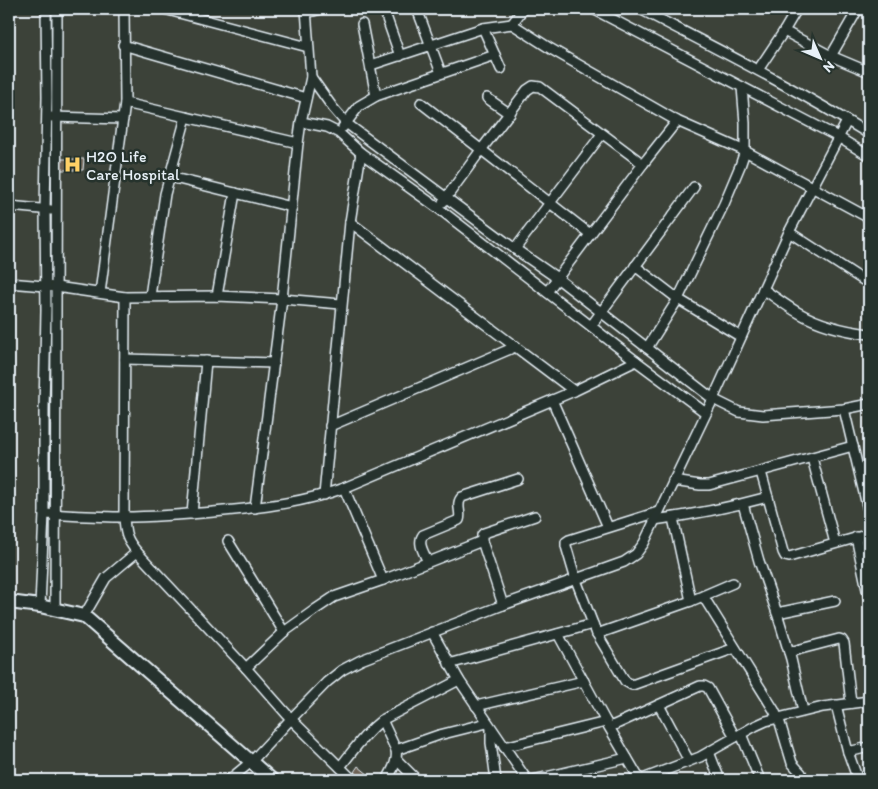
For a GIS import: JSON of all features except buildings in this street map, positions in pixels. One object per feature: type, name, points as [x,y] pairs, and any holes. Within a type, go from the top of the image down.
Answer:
[{"type":"street","points":[[46,9],[56,210],[55,610]]},
{"type":"street","points":[[40,606],[44,514],[45,210],[57,9]]},
{"type":"street","points":[[100,293],[123,119],[124,9]]},
{"type":"street","points":[[164,9],[308,47]]},
{"type":"street","points":[[255,508],[282,299],[298,143],[311,77],[306,11],[321,9]]},
{"type":"street","points":[[417,9],[441,73]]},
{"type":"street","points":[[512,24],[523,9]]},
{"type":"street","points":[[593,9],[869,156]]},
{"type":"street","points":[[640,9],[758,70],[869,134]]},
{"type":"street","points":[[758,70],[797,9]]},
{"type":"street","points":[[831,56],[858,9]]},
{"type":"street","points":[[386,16],[400,56]]},
{"type":"street","points":[[362,24],[376,96]]},
{"type":"street","points":[[371,65],[483,28],[512,24],[551,49],[677,121],[745,151],[869,218]]},
{"type":"street","points":[[483,28],[501,69]]},
{"type":"street","points":[[784,31],[831,56],[869,72]]},
{"type":"street","points":[[124,45],[306,98]]},
{"type":"street","points":[[339,133],[359,106],[376,96],[495,55]]},
{"type":"street","points":[[311,77],[346,123],[557,278],[713,399],[739,412],[763,416],[869,404]]},
{"type":"street","points":[[438,208],[527,90],[533,86],[540,87],[643,164]]},
{"type":"street","points":[[647,348],[678,299],[724,204],[745,151],[742,87]]},
{"type":"street","points":[[487,98],[510,114]]},
{"type":"street","points":[[124,103],[298,143]]},
{"type":"street","points":[[421,103],[590,234]]},
{"type":"street","points":[[52,117],[123,119]]},
{"type":"street","points":[[150,296],[163,207],[186,117]]},
{"type":"street","points":[[546,292],[677,121]]},
{"type":"street","points":[[229,780],[251,762],[290,719],[327,682],[342,670],[361,660],[432,632],[624,562],[636,554],[644,543],[713,399],[789,232],[847,121]]},
{"type":"street","points":[[301,122],[327,127],[339,133],[361,153],[438,208],[706,413]]},
{"type":"street","points":[[515,249],[602,134]]},
{"type":"street","points":[[324,495],[341,304],[350,222],[361,153]]},
{"type":"street","points":[[170,177],[292,207]]},
{"type":"street","points":[[592,326],[600,312],[694,187]]},
{"type":"street","points":[[218,296],[235,193]]},
{"type":"street","points":[[9,206],[56,210]]},
{"type":"street","points":[[350,222],[574,391]]},
{"type":"street","points":[[789,232],[863,280]]},
{"type":"street","points":[[635,266],[678,299],[741,337]]},
{"type":"street","points":[[9,282],[125,296],[218,296],[341,304]]},
{"type":"street","points":[[763,289],[799,313],[826,325],[850,332],[869,334]]},
{"type":"street","points":[[125,296],[124,517],[128,540],[136,552],[246,668],[290,719],[354,780]]},
{"type":"street","points":[[330,426],[515,346]]},
{"type":"street","points":[[125,360],[274,363]]},
{"type":"street","points":[[192,514],[206,361]]},
{"type":"street","points":[[44,514],[124,517],[192,514],[255,508],[324,495],[574,391],[636,361]]},
{"type":"street","points":[[552,400],[608,527]]},
{"type":"street","points":[[844,408],[869,514]]},
{"type":"street","points":[[673,481],[709,485],[853,446]]},
{"type":"street","points":[[812,458],[835,543]]},
{"type":"street","points":[[761,472],[785,556],[869,534]]},
{"type":"street","points":[[428,562],[420,539],[423,535],[459,520],[458,504],[462,497],[518,479]]},
{"type":"street","points":[[344,488],[383,580]]},
{"type":"street","points":[[735,648],[632,685],[625,681],[592,624],[576,580],[566,542],[608,527],[656,516],[674,518],[768,497]]},
{"type":"street","points":[[743,504],[759,561],[789,652],[803,711]]},
{"type":"street","points":[[503,605],[482,535],[535,516]]},
{"type":"street","points":[[674,518],[691,601]]},
{"type":"street","points":[[856,537],[869,599]]},
{"type":"street","points":[[246,668],[284,632],[334,597],[383,580],[482,540]]},
{"type":"street","points":[[228,541],[284,632]]},
{"type":"street","points":[[84,616],[106,578],[136,552]]},
{"type":"street","points":[[597,634],[691,601],[733,583]]},
{"type":"street","points":[[703,596],[778,717],[792,763],[801,773],[804,780]]},
{"type":"street","points":[[777,614],[835,601]]},
{"type":"street","points":[[9,602],[40,606],[84,616],[272,780]]},
{"type":"street","points":[[449,664],[592,624]]},
{"type":"street","points":[[432,632],[459,680],[527,780]]},
{"type":"street","points":[[558,634],[640,780],[690,761],[760,724],[778,717],[836,705],[869,701]]},
{"type":"street","points":[[789,652],[839,639],[842,640],[844,643],[852,703]]},
{"type":"street","points":[[340,767],[373,727],[382,720],[459,680]]},
{"type":"street","points":[[476,706],[584,681]]},
{"type":"street","points":[[504,747],[608,725],[660,705],[700,686],[704,686],[708,688],[738,736],[760,780]]},
{"type":"street","points":[[660,705],[690,761]]},
{"type":"street","points":[[836,705],[848,752],[858,780]]},
{"type":"street","points":[[382,720],[396,750],[397,760],[387,780]]},
{"type":"street","points":[[396,750],[439,736],[489,725]]},
{"type":"street","points":[[489,725],[496,780]]},
{"type":"street","points":[[848,752],[869,747]]},
{"type":"street","points":[[709,752],[720,780]]},
{"type":"street","points":[[533,780],[627,758]]},
{"type":"street","points":[[397,760],[417,780]]},
{"type":"place","name":"H2O Life Care Hospital","points":[[72,165]]}]
